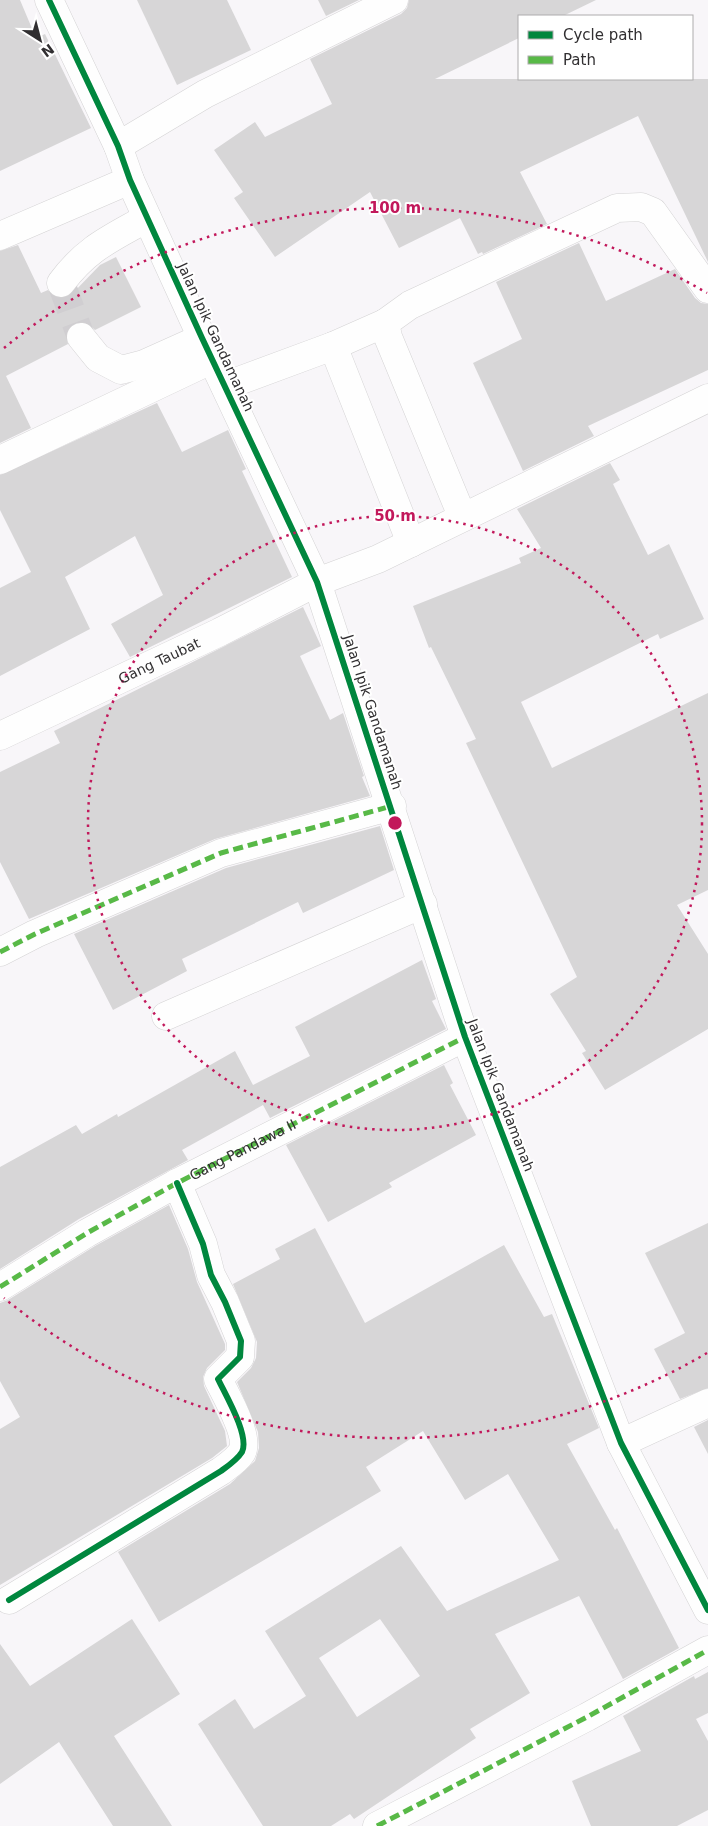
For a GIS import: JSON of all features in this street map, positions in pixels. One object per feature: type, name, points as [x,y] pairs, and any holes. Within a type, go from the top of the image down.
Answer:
[{"type":"street","name":"Jalan Ipik Gandamanah","points":[[49,0],[118,146],[130,180],[147,218],[317,582],[392,806],[465,1037],[621,1443],[708,1610]]},
{"type":"street","points":[[118,146],[205,94],[394,0]]},
{"type":"street","points":[[0,236],[130,180]]},
{"type":"street","points":[[225,386],[333,346],[386,323],[410,305],[617,208],[641,207],[653,212],[708,290]]},
{"type":"street","points":[[61,284],[75,265],[89,251],[147,218]]},
{"type":"street","points":[[386,323],[388,337],[462,516]]},
{"type":"street","points":[[81,337],[98,358],[122,370],[208,349]]},
{"type":"street","points":[[333,346],[411,543]]},
{"type":"street","points":[[0,460],[208,349]]},
{"type":"street","name":"Gang Taubat","points":[[0,736],[220,632],[317,582],[378,560],[462,516],[708,398]]},
{"type":"street","points":[[0,952],[36,934],[221,853],[392,806]]},
{"type":"street","points":[[166,1016],[423,904]]},
{"type":"street","name":"Gang Pandawa II","points":[[0,1287],[87,1233],[177,1183],[465,1037]]},
{"type":"street","points":[[9,1600],[221,1471],[242,1452],[244,1446],[242,1431],[218,1379],[240,1357],[241,1341],[225,1302],[211,1275],[203,1244],[177,1183]]},
{"type":"street","points":[[621,1443],[708,1403]]},
{"type":"street","points":[[377,1826],[587,1718],[708,1650]]},
{"type":"building","points":[[0,0],[20,0],[36,38],[45,34],[91,128],[0,171]]},
{"type":"building","points":[[137,0],[227,0],[251,50],[177,85]]},
{"type":"building","points":[[318,0],[359,0],[326,16]]},
{"type":"building","points":[[409,0],[596,0],[565,15],[518,15],[518,38],[435,79],[708,79],[708,262],[638,116],[520,172],[547,224],[483,254],[482,252],[478,254],[460,218],[399,248],[370,192],[275,257],[234,198],[243,192],[214,150],[255,122],[265,137],[332,104],[310,59],[401,14],[407,8]]},
{"type":"building","points":[[579,243],[606,301],[675,269],[695,298],[701,303],[708,304],[708,370],[588,426],[594,436],[523,471],[473,363],[522,339],[496,282]]},
{"type":"building","points":[[18,245],[41,293],[48,290],[52,295],[59,298],[67,297],[73,293],[100,265],[116,257],[141,307],[95,330],[86,322],[78,322],[72,325],[66,332],[68,344],[6,376],[31,428],[0,443],[0,251]]},
{"type":"building","points":[[157,403],[182,452],[228,430],[246,469],[242,471],[292,577],[130,657],[111,624],[163,595],[135,536],[65,577],[90,629],[0,676],[0,588],[31,572],[0,510],[0,475]]},
{"type":"building","points":[[610,463],[620,480],[613,484],[648,555],[669,544],[704,619],[660,639],[658,634],[521,702],[552,768],[708,693],[708,890],[677,905],[708,954],[708,1029],[605,1090],[582,1053],[586,1051],[550,994],[577,977],[466,743],[476,739],[431,647],[429,648],[413,606],[521,563],[519,558],[541,548],[517,509]]},
{"type":"building","points":[[303,607],[321,646],[300,656],[330,720],[343,713],[364,776],[362,777],[370,796],[215,839],[29,919],[0,862],[0,772],[60,743],[54,731]]},
{"type":"building","points":[[380,826],[394,870],[303,913],[298,902],[182,959],[187,971],[113,1010],[74,934],[226,868]]},
{"type":"building","points":[[422,960],[436,999],[432,1001],[446,1029],[270,1118],[263,1105],[182,1150],[188,1160],[79,1219],[0,1269],[0,1167],[76,1125],[82,1134],[117,1114],[118,1117],[235,1051],[253,1085],[310,1056],[295,1027]]},
{"type":"building","points":[[444,1065],[453,1083],[450,1085],[476,1135],[389,1183],[392,1187],[328,1222],[286,1145]]},
{"type":"building","points":[[169,1205],[188,1249],[197,1282],[225,1344],[225,1350],[207,1368],[203,1377],[204,1386],[225,1431],[227,1446],[212,1458],[0,1585],[0,1429],[20,1417],[0,1381],[0,1303],[8,1300],[95,1246]]},
{"type":"building","points":[[708,1223],[708,1388],[680,1399],[654,1349],[685,1333],[645,1253]]},
{"type":"building","points":[[315,1228],[365,1323],[504,1245],[544,1317],[552,1314],[599,1428],[567,1444],[615,1530],[617,1528],[679,1648],[623,1679],[579,1596],[495,1634],[530,1693],[470,1729],[476,1738],[354,1819],[350,1814],[331,1826],[263,1826],[198,1724],[235,1699],[254,1729],[306,1696],[265,1631],[401,1546],[447,1611],[559,1560],[508,1474],[465,1500],[423,1431],[366,1467],[381,1491],[159,1622],[118,1552],[230,1484],[255,1461],[259,1448],[258,1432],[237,1382],[251,1368],[256,1358],[257,1342],[233,1284],[280,1259],[275,1249]],"holes":[[[380,1619],[420,1676],[357,1717],[319,1658]]]},
{"type":"building","points":[[708,1420],[708,1454],[694,1427]]},
{"type":"building","points":[[132,1619],[180,1694],[114,1736],[172,1826],[113,1826],[59,1742],[0,1784],[0,1644],[30,1686]]},
{"type":"building","points":[[708,1672],[708,1713],[696,1719],[708,1741],[708,1810],[677,1826],[591,1826],[572,1781],[641,1751],[623,1716],[694,1676],[695,1679]]},
{"type":"tunnel","points":[[61,283],[81,337]]},
{"type":"marked path","points":[[0,952],[35,934],[221,853],[392,806]]},
{"type":"marked path","points":[[0,1287],[87,1233],[177,1183],[465,1037]]},
{"type":"marked path","points":[[377,1826],[587,1717],[708,1650]]},
{"type":"cycle path","points":[[49,0],[118,146],[130,180],[202,338],[317,582],[465,1037],[621,1443],[708,1610]]},
{"type":"cycle path","points":[[9,1600],[221,1471],[242,1452],[244,1445],[240,1426],[218,1379],[240,1357],[241,1341],[225,1302],[211,1275],[203,1244],[177,1183]]}]
